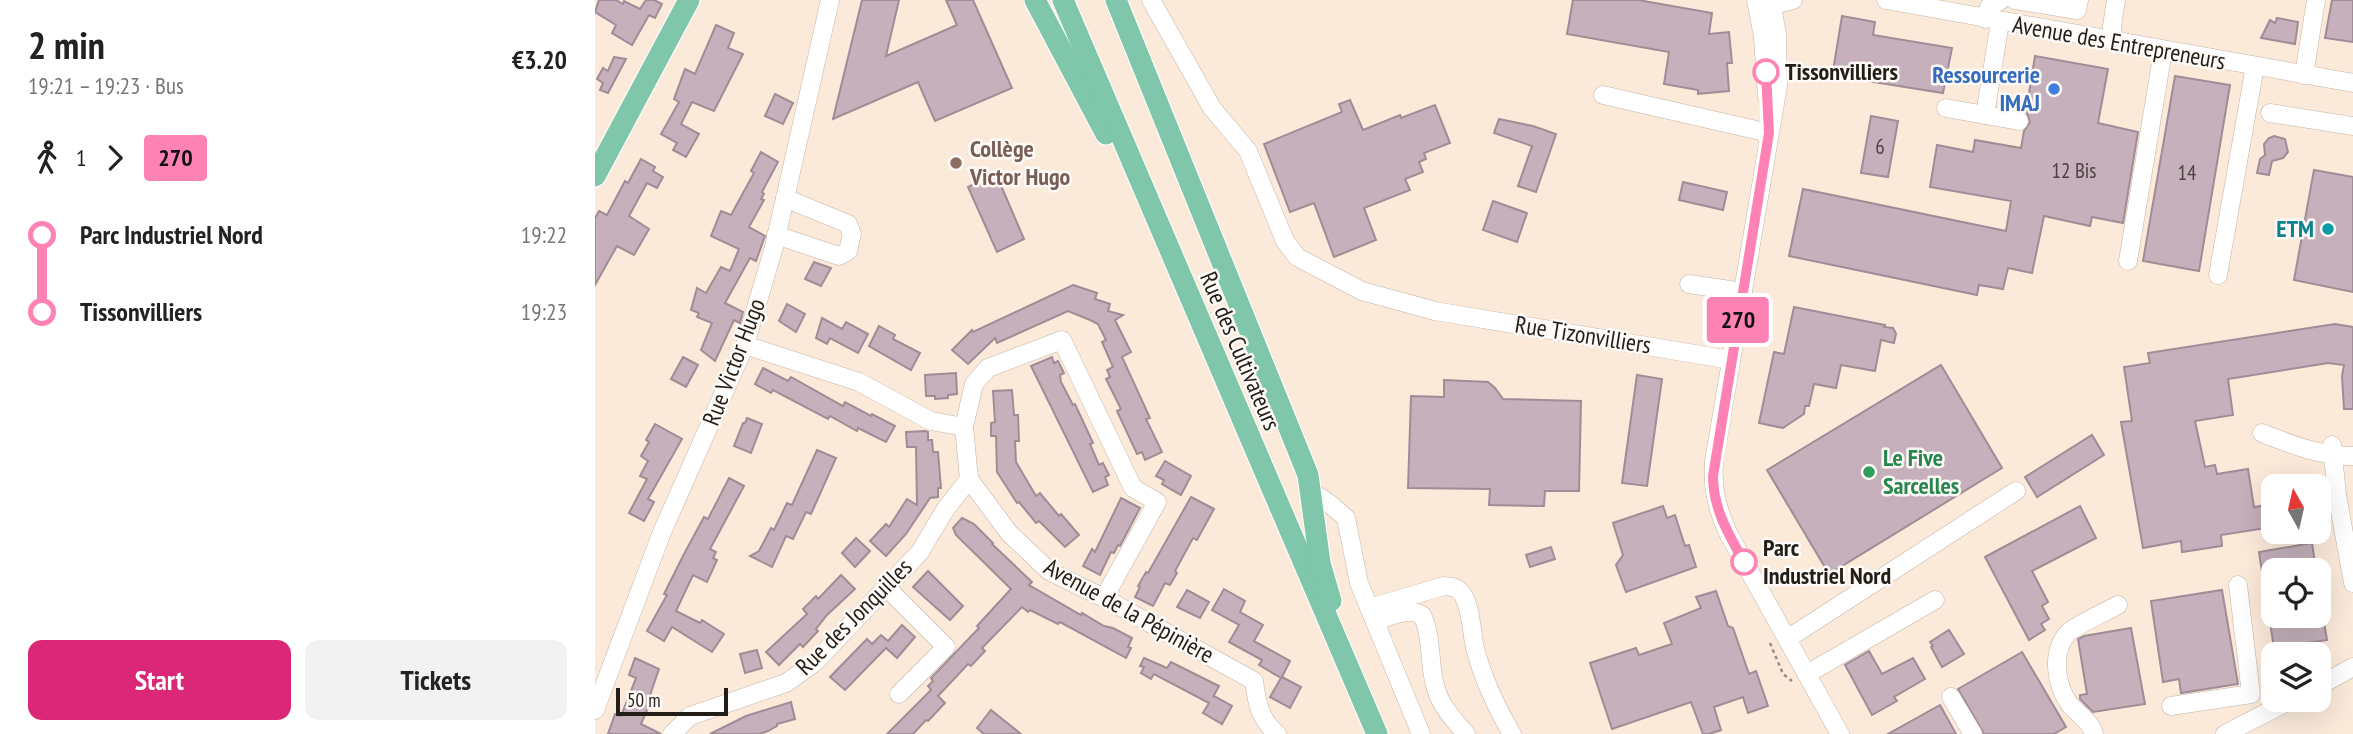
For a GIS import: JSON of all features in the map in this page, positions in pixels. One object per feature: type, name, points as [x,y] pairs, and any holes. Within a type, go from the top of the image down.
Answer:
[{"type":"main road","points":[[595,176],[689,0]]},
{"type":"main road","points":[[1035,0],[1074,71],[1135,194],[1278,506]]},
{"type":"main road","name":"Rue des Cultivateurs","points":[[1063,0],[1374,730]]},
{"type":"main road","points":[[1117,0],[1308,475],[1320,563],[1359,694]]},
{"type":"street","name":"Rue Victor Hugo","points":[[595,710],[662,532],[745,345],[776,235],[830,0]]},
{"type":"street","name":"Rue Tizonvilliers","points":[[1151,0],[1212,108],[1248,151],[1285,241],[1297,257],[1362,291],[1435,311],[1731,360]]},
{"type":"street","points":[[1793,0],[1764,4],[1763,37],[1769,133],[1714,461],[1714,498],[1728,533],[1807,674],[1834,732]]},
{"type":"street","name":"Avenue des Entrepreneurs","points":[[1886,0],[2353,83]]},
{"type":"street","points":[[1985,115],[1993,20],[1989,7],[2001,0]]},
{"type":"street","points":[[2015,0],[2077,10],[2079,0]]},
{"type":"street","points":[[2113,42],[2112,26],[2116,0]]},
{"type":"street","points":[[2304,75],[2316,0]]},
{"type":"street","points":[[2128,261],[2163,51]]},
{"type":"street","points":[[2218,275],[2255,66]]},
{"type":"street","points":[[1603,95],[1769,133]]},
{"type":"street","points":[[1946,108],[2019,121]]},
{"type":"street","points":[[2270,113],[2353,126]]},
{"type":"street","points":[[776,235],[839,256],[848,251],[852,234],[848,224],[785,198]]},
{"type":"street","points":[[1689,284],[1743,292]]},
{"type":"street","points":[[969,479],[964,427],[974,384],[988,368],[1062,340],[1133,488],[1157,502],[1104,598]]},
{"type":"street","points":[[745,345],[859,382],[931,421],[964,427]]},
{"type":"street","points":[[2262,433],[2299,448],[2353,456]]},
{"type":"street","points":[[2332,451],[2353,583]]},
{"type":"street","name":"Rue des Jonquilles","points":[[672,734],[690,716],[786,683],[814,663],[920,552],[945,510],[969,479]]},
{"type":"street","name":"Avenue de la Pépinière","points":[[969,479],[1009,533],[1049,571],[1104,598],[1254,681],[1258,706],[1266,723],[1277,734]]},
{"type":"street","points":[[1787,639],[2016,491]]},
{"type":"street","points":[[1312,492],[1346,518],[1359,583],[1420,734]]},
{"type":"street","points":[[2225,734],[2265,713],[2251,694],[2238,585]]},
{"type":"street","points":[[1372,615],[1444,586],[1455,587],[1462,593],[1467,606],[1481,671],[1500,715],[1512,734]]},
{"type":"street","points":[[886,587],[946,647],[899,694]]},
{"type":"street","points":[[1807,674],[1935,600]]},
{"type":"street","points":[[2094,734],[2093,727],[2078,715],[2066,698],[2057,673],[2058,652],[2069,633],[2117,605]]},
{"type":"street","points":[[1372,615],[1415,611],[1422,615],[1430,639],[1434,681],[1441,701],[1466,734]]},
{"type":"street","points":[[2331,679],[2353,667]]},
{"type":"street","points":[[2171,706],[2251,694]]},
{"type":"street","points":[[1951,696],[1973,734]]},
{"type":"building","points":[[599,0],[616,0],[623,4],[624,1],[640,9],[646,0],[662,4],[655,18],[649,15],[632,45],[612,33],[616,25],[595,12]]},
{"type":"building","points":[[862,0],[899,0],[886,56],[957,25],[946,0],[973,0],[1012,88],[935,121],[918,82],[833,119]]},
{"type":"building","points":[[1573,0],[1638,0],[1712,13],[1709,34],[1729,32],[1732,63],[1727,63],[1729,91],[1698,94],[1698,90],[1664,84],[1669,52],[1567,34]]},
{"type":"building","points":[[2332,0],[2353,0],[2353,42],[2325,38]]},
{"type":"building","points":[[1842,16],[1875,22],[1873,35],[1952,48],[1943,93],[1867,81],[1868,77],[1833,71]]},
{"type":"building","points":[[2277,18],[2298,22],[2295,44],[2261,38],[2270,20],[2275,23]]},
{"type":"building","points":[[716,25],[734,33],[728,48],[743,54],[714,111],[692,102],[681,124],[699,134],[686,157],[673,150],[677,143],[661,134],[679,102],[674,99],[685,69],[695,74]]},
{"type":"building","points":[[2035,56],[2108,69],[2098,123],[2138,132],[2123,223],[2092,217],[2090,226],[2044,216],[2032,273],[2008,268],[2003,289],[1979,285],[1977,295],[1789,256],[1803,189],[2006,231],[2011,201],[1930,187],[1937,145],[1973,152],[1975,140],[2021,148],[2024,131],[2030,122],[2027,113],[2028,99]]},
{"type":"building","points":[[614,57],[626,59],[608,93],[600,90],[603,83],[597,79],[603,68],[608,71]]},
{"type":"building","points":[[2175,76],[2230,85],[2199,271],[2143,261]]},
{"type":"building","points":[[775,94],[793,103],[783,124],[765,116]]},
{"type":"building","points":[[1350,100],[1363,130],[1435,105],[1450,143],[1424,153],[1426,159],[1419,162],[1423,172],[1405,179],[1410,190],[1364,208],[1376,240],[1334,257],[1314,203],[1290,212],[1264,144],[1342,112],[1339,104]]},
{"type":"building","points":[[1871,116],[1898,121],[1888,177],[1861,173]]},
{"type":"building","points":[[1499,119],[1556,134],[1536,192],[1518,186],[1532,146],[1494,133]]},
{"type":"building","points":[[2274,136],[2285,139],[2288,152],[2283,158],[2272,161],[2269,175],[2257,173],[2260,159],[2265,155],[2264,144]]},
{"type":"building","points":[[761,152],[778,162],[762,192],[764,194],[761,199],[764,200],[749,227],[765,236],[756,261],[750,258],[725,303],[743,312],[740,323],[734,320],[715,361],[701,350],[712,323],[697,317],[699,313],[691,310],[697,288],[706,293],[721,267],[730,271],[739,249],[711,236],[721,211],[731,215],[754,173],[751,171]]},
{"type":"building","points":[[641,159],[655,167],[653,171],[663,177],[657,188],[647,183],[629,216],[649,229],[634,255],[617,246],[595,285],[595,218],[599,211],[607,215],[625,181],[628,183]]},
{"type":"building","name":"ETM","points":[[2314,170],[2353,177],[2353,292],[2294,280]]},
{"type":"building","points":[[996,174],[1024,239],[997,252],[968,187]]},
{"type":"building","points":[[1683,182],[1727,192],[1723,210],[1679,200]]},
{"type":"building","points":[[1493,201],[1527,213],[1517,242],[1483,230]]},
{"type":"building","points":[[814,262],[831,268],[821,286],[805,279]]},
{"type":"building","points":[[1073,285],[1097,293],[1095,299],[1110,304],[1108,311],[1123,315],[1115,320],[1131,352],[1122,357],[1150,418],[1146,419],[1162,452],[1145,460],[1142,452],[1137,454],[1117,411],[1121,409],[1106,379],[1110,377],[1107,370],[1113,367],[1102,342],[1106,340],[1098,324],[1090,320],[1068,311],[997,343],[995,338],[968,364],[952,350],[972,330],[973,332]]},
{"type":"building","points":[[787,304],[805,314],[796,332],[779,321]]},
{"type":"building","points":[[1794,307],[1885,325],[1884,327],[1893,328],[1896,334],[1894,343],[1881,340],[1875,371],[1841,365],[1836,388],[1814,384],[1809,406],[1805,406],[1804,414],[1783,428],[1759,423],[1774,352],[1784,354]]},
{"type":"building","points":[[822,318],[842,329],[846,322],[868,334],[858,353],[830,338],[827,344],[816,338]]},
{"type":"building","points":[[2335,324],[2353,327],[2353,409],[2344,409],[2344,365],[2328,363],[2228,379],[2233,415],[2195,421],[2205,467],[2215,465],[2217,474],[2248,469],[2254,507],[2261,506],[2261,529],[2221,535],[2222,546],[2182,552],[2181,541],[2143,548],[2121,422],[2132,421],[2124,367],[2150,363],[2148,353]]},
{"type":"building","points":[[879,326],[895,335],[893,339],[920,353],[911,370],[869,346]]},
{"type":"building","points":[[683,357],[698,365],[686,387],[671,379]]},
{"type":"building","points":[[1052,357],[1054,363],[1058,361],[1064,373],[1060,375],[1061,382],[1073,405],[1075,404],[1093,443],[1090,444],[1099,465],[1103,463],[1109,475],[1105,477],[1108,485],[1093,492],[1031,366]]},
{"type":"building","points":[[1941,365],[2002,468],[1829,574],[1767,470]]},
{"type":"building","points":[[763,368],[788,381],[791,377],[843,406],[845,402],[895,426],[886,442],[858,428],[857,431],[830,416],[828,419],[773,390],[771,393],[755,384]]},
{"type":"building","points":[[956,373],[957,394],[935,399],[935,396],[926,396],[925,375]]},
{"type":"building","points":[[1637,375],[1662,379],[1647,486],[1622,483]]},
{"type":"building","points":[[1444,380],[1488,382],[1503,399],[1581,401],[1579,491],[1545,491],[1544,506],[1534,506],[1489,505],[1490,489],[1408,488],[1411,396],[1444,397]]},
{"type":"building","points":[[1012,390],[1014,415],[1018,415],[1019,441],[1015,441],[1016,462],[1036,496],[1040,493],[1079,535],[1065,547],[1017,503],[997,472],[996,436],[991,436],[991,423],[995,422],[993,391]]},
{"type":"building","points":[[747,418],[762,424],[751,453],[734,446]]},
{"type":"building","points":[[655,424],[682,439],[648,499],[654,502],[644,521],[629,513],[647,479],[640,476],[648,461],[641,456]]},
{"type":"building","points":[[906,432],[928,432],[928,440],[932,440],[933,452],[938,452],[941,488],[938,488],[938,497],[930,498],[906,534],[886,556],[870,541],[886,524],[889,527],[907,499],[917,505],[916,447],[907,447]]},
{"type":"building","points":[[2092,435],[2104,455],[2037,497],[2025,477]]},
{"type":"building","points":[[817,450],[836,458],[811,514],[806,512],[793,539],[786,536],[772,567],[750,556],[759,551],[771,528],[774,530],[787,503],[792,505]]},
{"type":"building","points":[[1165,461],[1191,476],[1181,495],[1162,484],[1164,480],[1156,476]]},
{"type":"building","points":[[729,478],[744,486],[710,549],[716,552],[713,558],[717,560],[707,582],[693,575],[676,611],[700,623],[702,620],[724,634],[712,652],[672,627],[664,641],[647,631],[667,595],[664,594],[684,554],[704,517],[708,519]]},
{"type":"building","points":[[1191,497],[1214,509],[1197,540],[1193,538],[1170,585],[1165,583],[1153,606],[1135,597],[1140,587],[1138,586]]},
{"type":"building","points":[[1121,498],[1140,508],[1120,546],[1118,545],[1114,553],[1111,552],[1100,575],[1083,566],[1092,549],[1095,552]]},
{"type":"building","points":[[1663,506],[1667,518],[1675,515],[1685,546],[1689,545],[1696,567],[1626,592],[1616,565],[1623,555],[1613,523]]},
{"type":"building","points":[[2080,506],[2096,538],[2032,571],[2048,602],[2042,606],[2049,619],[2041,624],[2045,630],[2029,640],[1985,557]]},
{"type":"building","points":[[962,518],[974,524],[1032,582],[1029,585],[1081,615],[1082,613],[1132,638],[1128,647],[1131,648],[1126,658],[1060,622],[1058,624],[1022,607],[982,648],[985,651],[971,666],[968,664],[938,696],[945,703],[928,721],[913,734],[887,734],[931,690],[928,686],[933,681],[931,678],[979,628],[977,626],[1011,589],[956,535],[953,528]]},
{"type":"building","points":[[856,538],[870,551],[855,567],[842,553]]},
{"type":"building","points":[[2312,544],[2314,558],[2261,558],[2261,565],[2259,552]]},
{"type":"building","points":[[1551,547],[1555,559],[1530,567],[1526,555]]},
{"type":"building","points":[[928,571],[963,606],[950,620],[913,587]]},
{"type":"building","points":[[841,575],[855,589],[827,615],[816,629],[818,631],[803,647],[800,644],[779,665],[766,652],[807,614],[803,609],[816,596],[818,599]]},
{"type":"building","points":[[1224,589],[1245,601],[1240,612],[1263,625],[1254,641],[1290,661],[1282,677],[1301,687],[1290,708],[1270,697],[1281,678],[1259,665],[1262,660],[1229,642],[1239,625],[1212,610]]},
{"type":"building","points":[[1187,590],[1209,602],[1200,618],[1177,607]]},
{"type":"building","points":[[2222,590],[2238,684],[2181,693],[2179,679],[2163,682],[2151,601]]},
{"type":"building","points":[[1716,591],[1728,626],[1733,628],[1749,674],[1756,671],[1768,706],[1748,713],[1743,697],[1714,707],[1721,730],[1709,734],[1703,734],[1691,702],[1612,729],[1590,663],[1636,648],[1639,655],[1672,644],[1664,623],[1701,608],[1696,597]]},
{"type":"building","points":[[902,625],[915,637],[897,658],[886,648],[845,690],[830,677],[867,639],[872,644],[881,635],[888,641]]},
{"type":"building","points":[[2131,628],[2145,704],[2093,712],[2080,699],[2080,695],[2087,694],[2078,639]]},
{"type":"building","points":[[2271,628],[2325,628],[2327,640],[2314,642],[2273,642]]},
{"type":"building","points":[[1949,630],[1964,654],[1942,667],[1930,642]]},
{"type":"building","points":[[757,650],[762,668],[745,673],[740,654]]},
{"type":"building","points":[[1869,651],[1882,674],[1913,658],[1925,679],[1894,697],[1897,701],[1872,715],[1845,665]]},
{"type":"building","points":[[2022,652],[2066,727],[2054,734],[1984,734],[1958,689]]},
{"type":"building","points":[[635,658],[659,669],[650,695],[653,696],[641,724],[661,734],[608,734],[615,714],[621,716],[636,678],[629,675]]},
{"type":"building","points":[[1144,658],[1167,668],[1171,662],[1219,686],[1213,697],[1232,706],[1222,724],[1203,713],[1209,703],[1154,674],[1151,679],[1141,673],[1144,667],[1140,666]]},
{"type":"building","points":[[791,702],[795,719],[777,724],[768,731],[759,734],[710,734],[746,716]]},
{"type":"building","points":[[1940,705],[1956,734],[1888,734]]},
{"type":"building","points":[[991,710],[1021,734],[984,734],[977,728]]},
{"type":"bus line","name":"270","points":[[1744,562],[1728,533],[1714,498],[1713,476],[1769,133],[1766,72]]},
{"type":"place","name":"Tissonvilliers","points":[[1766,72]]},
{"type":"place","name":"Ressourcerie IMAJ","points":[[2054,89]]},
{"type":"place","name":"Collège Victor Hugo","points":[[956,163]]},
{"type":"place","name":"ETM","points":[[2328,229]]},
{"type":"place","name":"Le Five Sarcelles","points":[[1869,472]]},
{"type":"place","name":"Parc Industriel Nord","points":[[1744,562]]}]
